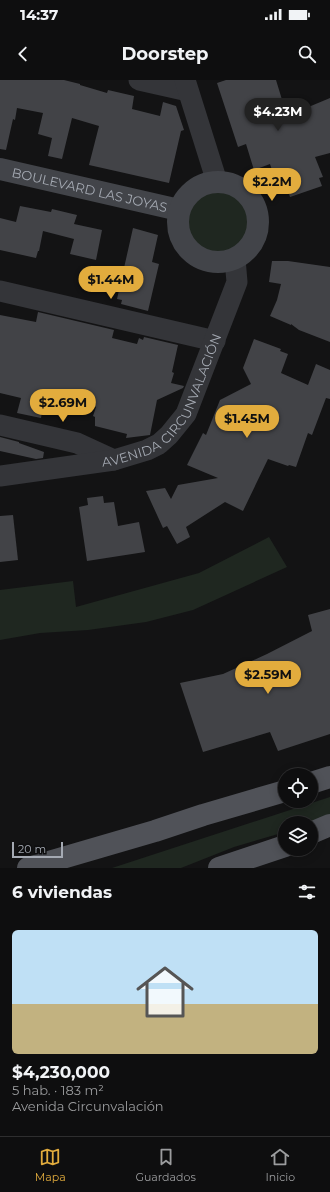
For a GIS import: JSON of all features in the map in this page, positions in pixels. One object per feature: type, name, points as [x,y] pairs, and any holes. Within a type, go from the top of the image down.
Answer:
[{"type":"main road","points":[[318,781],[330,777]]},
{"type":"main road","points":[[28,868],[278,793]]},
{"type":"main road","points":[[318,830],[330,825]]},
{"type":"main road","points":[[318,836],[330,832]]},
{"type":"main road","points":[[219,868],[278,848]]},
{"type":"street","points":[[139,80],[186,86],[217,182]]},
{"type":"street","name":"BOULEVARD LAS JOYAS","points":[[0,169],[179,210]]},
{"type":"street","points":[[217,182],[229,183],[240,188],[249,196],[257,213],[257,231],[253,242],[245,252],[235,259],[223,262],[209,262],[197,257],[187,248],[180,237],[177,223],[179,210],[185,199],[194,190],[205,184],[217,182]]},
{"type":"street","name":"AVENIDA CIRCUNVALACIÓN","points":[[0,476],[114,460],[147,450],[159,444],[169,435],[186,414],[215,341],[237,282],[235,259]]},
{"type":"street","points":[[0,290],[215,341]]},
{"type":"street","points":[[0,425],[77,443],[114,460]]},
{"type":"shaded area","points":[[219,189],[231,191],[242,198],[249,209],[251,221],[249,233],[242,244],[231,251],[219,253],[207,251],[196,244],[189,233],[187,221],[189,209],[196,198],[207,191]]},
{"type":"shaded area","points":[[269,537],[287,567],[193,610],[146,622],[88,630],[40,633],[0,640],[0,590],[73,581],[76,607],[199,573]]},
{"type":"shaded area","points":[[330,797],[330,816],[318,820],[318,816],[278,816],[278,834],[234,847],[181,868],[112,868],[296,808],[318,808],[318,801]]},
{"type":"building","points":[[0,80],[64,80],[107,93],[108,90],[134,96],[132,109],[160,116],[163,102],[176,106],[184,130],[181,131],[169,183],[89,165],[99,126],[72,118],[62,159],[48,156],[52,138],[38,134],[43,113],[17,108],[6,150],[0,149]]},
{"type":"building","points":[[226,80],[276,80],[287,116],[330,98],[330,153],[315,157],[323,177],[319,178],[322,186],[290,197],[283,177],[275,179],[270,164],[254,170],[246,144],[238,147],[217,83]]},
{"type":"building","points":[[20,206],[51,212],[52,209],[77,215],[74,224],[102,230],[96,260],[70,254],[74,239],[43,231],[36,258],[0,250],[0,218],[16,222]]},
{"type":"building","points":[[133,228],[158,235],[152,262],[159,264],[148,311],[121,304],[122,300],[117,299]]},
{"type":"building","points":[[272,261],[288,261],[330,267],[330,342],[299,330],[291,324],[270,316],[277,300],[281,284],[269,282]]},
{"type":"building","points":[[38,312],[114,330],[112,338],[137,344],[139,338],[143,340],[144,337],[178,345],[171,383],[184,386],[183,388],[157,400],[150,435],[126,438],[127,434],[95,426],[95,417],[93,416],[96,407],[70,401],[66,417],[42,412],[41,418],[17,413],[21,398],[0,393],[0,315],[36,322]]},
{"type":"building","points":[[254,339],[281,349],[280,351],[288,354],[281,373],[308,385],[316,364],[330,370],[330,399],[326,398],[312,435],[308,433],[296,467],[288,466],[268,459],[243,511],[225,502],[186,527],[190,537],[177,544],[167,526],[163,528],[146,491],[165,488],[171,499],[178,485],[218,478],[187,465],[203,433],[206,435],[220,400],[251,384],[243,368]]},
{"type":"building","points":[[0,437],[19,442],[44,452],[43,458],[36,459],[0,451]]},
{"type":"building","points":[[103,496],[104,503],[114,502],[118,526],[139,522],[145,552],[87,561],[79,507],[88,505],[87,498]]},
{"type":"building","points":[[13,515],[18,560],[0,562],[0,516]]},
{"type":"building","points":[[330,609],[330,734],[278,751],[270,732],[203,752],[180,683],[223,674],[267,654],[312,631],[308,615]]}]
